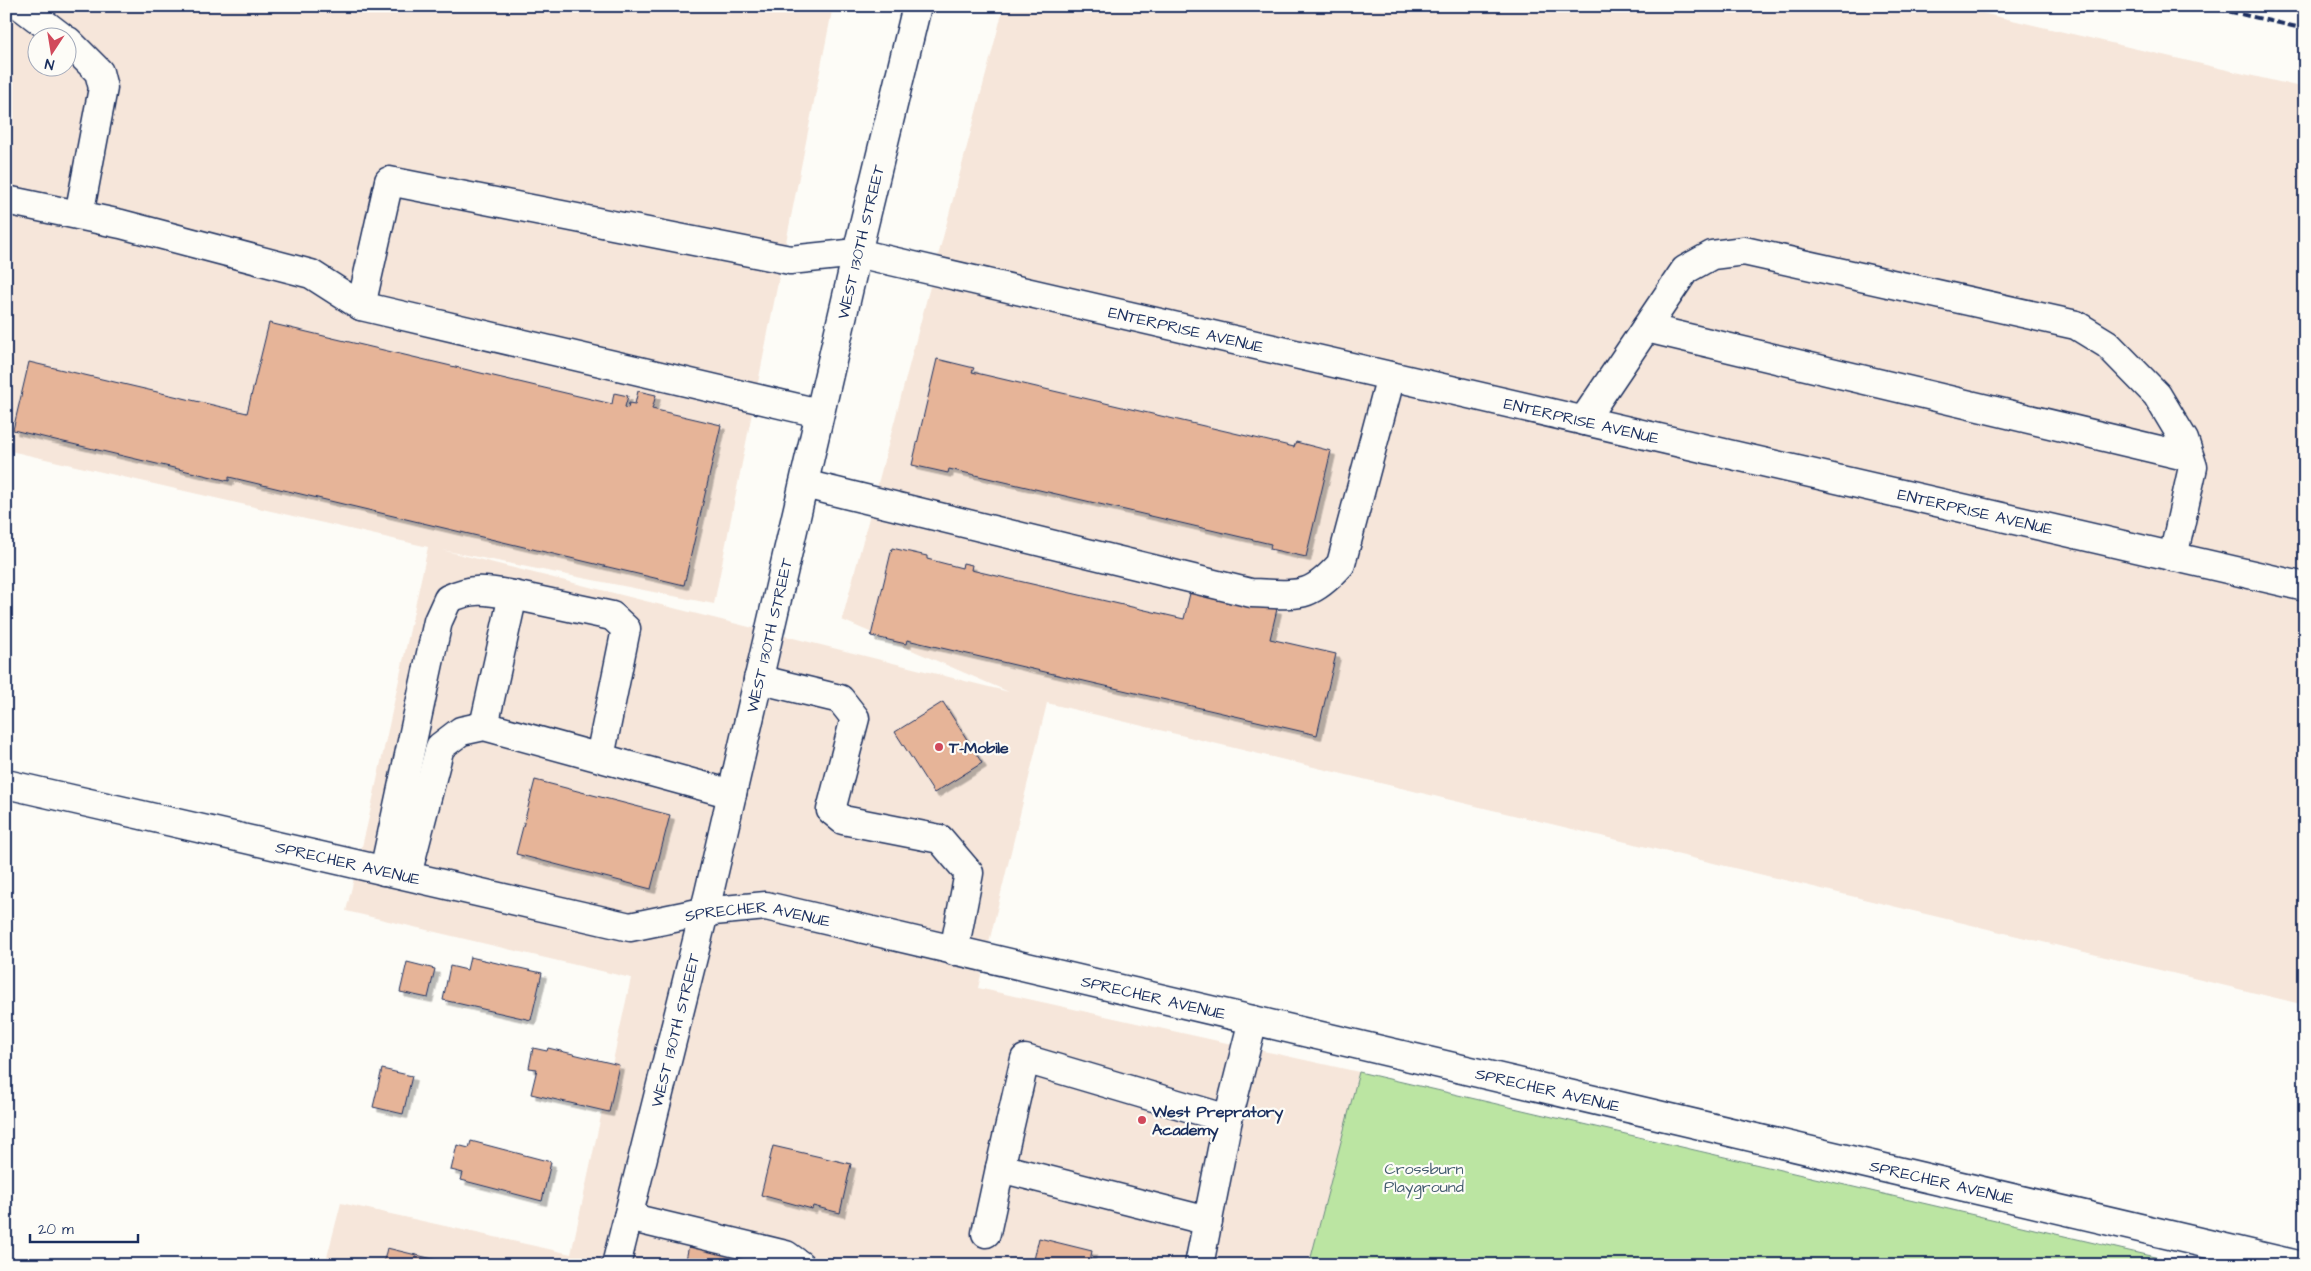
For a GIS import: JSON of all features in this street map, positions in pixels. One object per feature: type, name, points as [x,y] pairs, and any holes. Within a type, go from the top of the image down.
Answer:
[{"type":"street","points":[[21,6],[50,28]]},
{"type":"street","name":"WEST 130TH STREET","points":[[616,1265],[732,794],[857,253],[917,6]]},
{"type":"street","points":[[78,51],[99,72],[103,88],[79,215]]},
{"type":"street","name":"ENTERPRISE AVENUE","points":[[361,306],[389,181],[790,260],[857,253],[2305,588]]},
{"type":"street","points":[[6,200],[121,224],[311,274],[361,306],[820,413]]},
{"type":"street","points":[[1583,421],[1685,270],[1712,254],[1744,251],[2076,325],[2108,344],[2157,395],[2184,440],[2193,467],[2173,557]]},
{"type":"street","points":[[1646,328],[2189,457]]},
{"type":"street","points":[[804,484],[1250,593],[1304,594],[1326,582],[1341,564],[1391,376]]},
{"type":"street","points":[[396,873],[438,620],[448,599],[465,591],[483,590],[612,616],[626,629],[600,757]]},
{"type":"street","points":[[484,726],[513,596]]},
{"type":"street","points":[[758,679],[840,699],[855,718],[831,810],[843,820],[940,839],[969,873],[954,951]]},
{"type":"street","points":[[396,873],[440,747],[461,731],[484,726],[732,794]]},
{"type":"street","name":"SPRECHER AVENUE","points":[[6,784],[630,927],[703,912],[766,906],[2298,1265]]},
{"type":"street","points":[[1199,1265],[1228,1118],[1253,1020]]},
{"type":"street","points":[[986,1233],[1025,1059],[1228,1118]]},
{"type":"street","points":[[1000,1168],[1208,1221]]},
{"type":"street","points":[[628,1217],[786,1255],[800,1265]]},
{"type":"shaded area","points":[[6,6],[833,6],[714,604],[442,550],[1009,692],[842,620],[1004,6],[1952,6],[2305,88],[2305,1005],[1047,703],[978,988],[1359,1072],[1309,1265],[325,1265],[341,1203],[571,1254],[631,978],[346,911],[367,826],[428,547],[6,450]]},
{"type":"green space","name":"Crossburn Playground","points":[[1359,1072],[2189,1265],[1309,1265]]},
{"type":"building","points":[[269,323],[612,404],[614,393],[628,396],[625,407],[628,408],[629,403],[635,404],[638,391],[656,395],[652,409],[721,425],[684,585],[229,477],[229,481],[13,430],[29,362],[247,413]]},
{"type":"building","points":[[937,359],[974,368],[972,372],[1294,447],[1296,442],[1331,451],[1306,557],[1270,549],[1271,544],[949,469],[948,473],[912,465]]},
{"type":"building","points":[[892,548],[927,556],[927,559],[962,568],[963,563],[972,565],[971,570],[1184,619],[1191,589],[1277,609],[1270,639],[1336,654],[1317,735],[907,640],[906,644],[871,636]]},
{"type":"building","name":"T-Mobile","points":[[943,702],[982,763],[934,793],[895,732]]},
{"type":"building","points":[[535,780],[670,815],[651,889],[516,854]]},
{"type":"building","points":[[470,957],[542,973],[531,1020],[443,1000],[450,966],[467,970]]},
{"type":"building","points":[[407,962],[435,969],[428,998],[400,992]]},
{"type":"building","points":[[533,1048],[547,1051],[548,1048],[619,1065],[609,1112],[531,1094],[537,1069],[529,1068]]},
{"type":"building","points":[[382,1069],[412,1076],[403,1114],[373,1107]]},
{"type":"building","points":[[471,1141],[551,1162],[542,1201],[461,1180],[463,1173],[451,1170],[457,1145],[469,1148]]},
{"type":"building","points":[[773,1146],[851,1164],[840,1213],[813,1206],[812,1209],[761,1195]]},
{"type":"building","points":[[1039,1238],[1092,1251],[1089,1265],[1017,1265],[1017,1261],[1033,1264]]},
{"type":"building","points":[[689,1245],[748,1259],[747,1265],[685,1265]]},
{"type":"building","points":[[387,1248],[458,1265],[383,1265]]},
{"type":"railway","points":[[2206,6],[2305,29]]},
{"type":"place","name":"T-Mobile","points":[[939,747]]},
{"type":"place","name":"West Prepratory Academy","points":[[1142,1120]]}]
